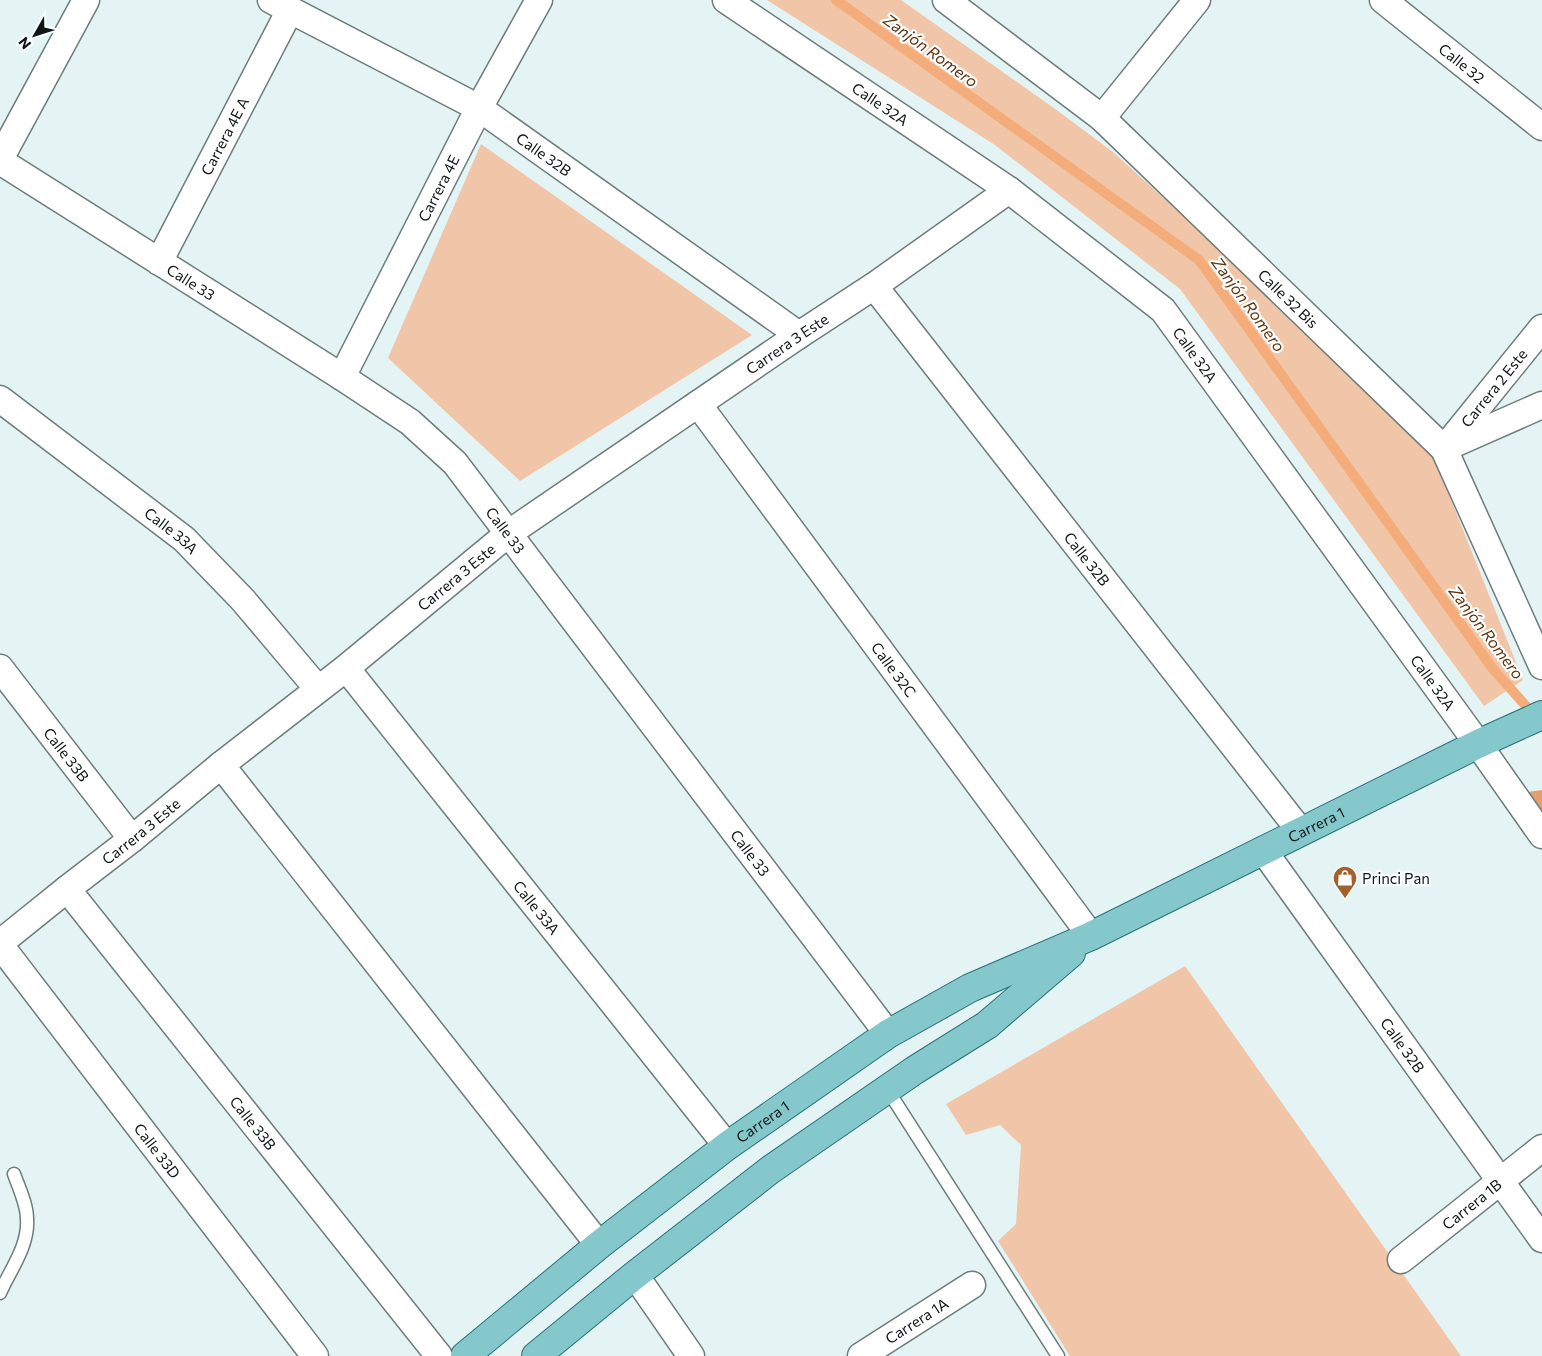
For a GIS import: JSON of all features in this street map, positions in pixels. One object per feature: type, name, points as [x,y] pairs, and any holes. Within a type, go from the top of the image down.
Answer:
[{"type":"main road","name":"Carrera 1","points":[[464,1356],[599,1245],[727,1146],[888,1034],[970,988],[1091,936],[1263,850],[1542,715]]},
{"type":"main road","name":"Carrera 1","points":[[536,1356],[634,1275],[770,1170],[915,1070],[987,1025],[1091,936]]},
{"type":"street","points":[[0,160],[86,0]]},
{"type":"street","name":"Carrera 4E","points":[[342,377],[479,108],[539,0]]},
{"type":"street","name":"Calle 32A","points":[[726,0],[1009,190],[1163,310],[1480,744],[1542,835]]},
{"type":"street","name":"Calle 32 Bis","points":[[946,0],[1102,118],[1444,448],[1542,666]]},
{"type":"street","points":[[1102,118],[1197,0]]},
{"type":"street","name":"Calle 32","points":[[1383,0],[1542,127]]},
{"type":"street","name":"Calle 32B","points":[[280,5],[479,108],[799,335]]},
{"type":"street","name":"Carrera 4E A","points":[[159,262],[280,5]]},
{"type":"street","name":"Calle 33","points":[[0,160],[410,422],[455,463],[888,1034]]},
{"type":"street","name":"Carrera 3 Este","points":[[0,944],[346,668],[509,533],[874,286],[1009,190]]},
{"type":"street","name":"Calle 32B","points":[[874,286],[1301,832]]},
{"type":"street","name":"Carrera 2 Este","points":[[1444,448],[1542,328]]},
{"type":"street","name":"Calle 33A","points":[[0,399],[184,539],[243,600],[318,689]]},
{"type":"street","name":"Calle 32C","points":[[698,404],[1091,936]]},
{"type":"street","points":[[1444,448],[1542,405]]},
{"type":"street","name":"Calle 33B","points":[[0,668],[132,839]]},
{"type":"street","name":"Calle 33A","points":[[346,668],[727,1146]]},
{"type":"street","points":[[222,765],[599,1245]]},
{"type":"street","name":"Calle 32B","points":[[1263,850],[1542,1239]]},
{"type":"street","name":"Calle 33B","points":[[67,889],[439,1356]]},
{"type":"street","name":"Calle 33D","points":[[0,944],[315,1356]]},
{"type":"street","name":"Carrera 1B","points":[[1401,1260],[1542,1148]]},
{"type":"street","points":[[634,1275],[691,1356]]},
{"type":"street","name":"Carrera 1A","points":[[861,1356],[972,1285]]},
{"type":"lane","points":[[887,1089],[1058,1356]]},
{"type":"lane","points":[[0,1293],[26,1236],[27,1219],[14,1174]]},
{"type":"shaded area","points":[[767,0],[901,0],[1113,152],[1426,437],[1523,680],[1484,706],[1180,289],[995,145]]},
{"type":"shaded area","points":[[481,144],[752,335],[520,481],[388,358]]},
{"type":"shaded area","points":[[1542,790],[1542,835],[1513,794]]},
{"type":"shaded area","points":[[1185,966],[1461,1356],[1070,1356],[998,1241],[1016,1224],[1021,1145],[1000,1125],[966,1135],[946,1104]]},
{"type":"waterway","name":"Zanjón Romero","points":[[836,0],[1199,260],[1493,669],[1535,716]]},
{"type":"place","name":"Princi Pan","points":[[1345,899]]}]
